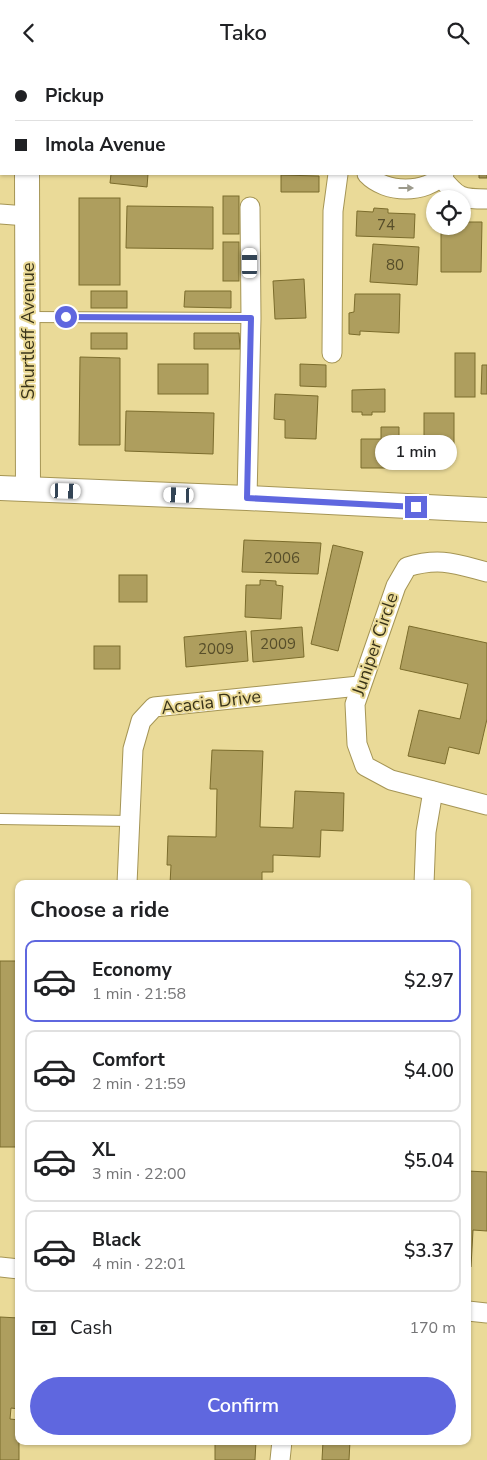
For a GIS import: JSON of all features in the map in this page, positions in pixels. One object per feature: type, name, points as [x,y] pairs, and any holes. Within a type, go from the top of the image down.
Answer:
[{"type":"street","name":"Shurtleff Avenue","points":[[27,175],[28,489]]},
{"type":"street","points":[[332,353],[333,211],[338,175]]},
{"type":"street","points":[[369,175],[386,186],[405,189],[424,187],[443,176],[454,193],[468,199],[487,199]]},
{"type":"street","points":[[247,498],[251,318],[250,207]]},
{"type":"street","points":[[0,214],[27,215]]},
{"type":"street","points":[[0,488],[487,510]]},
{"type":"street","name":"Juniper Circle","points":[[487,572],[444,561],[422,562],[408,567],[396,586],[354,703],[357,745],[365,766],[391,780],[487,805]]},
{"type":"street","name":"Acacia Drive","points":[[127,880],[133,749],[141,721],[154,707],[359,686]]},
{"type":"street","points":[[424,880],[426,832],[433,791]]},
{"type":"street","points":[[0,1267],[15,1269]]},
{"type":"street","points":[[471,1311],[487,1313]]},
{"type":"street","points":[[280,1460],[282,1445]]},
{"type":"lane","points":[[28,317],[251,318]]},
{"type":"lane","points":[[0,819],[130,821]]},
{"type":"building","points":[[111,175],[148,175],[147,187],[110,183]]},
{"type":"building","points":[[281,175],[319,176],[319,192],[281,192]]},
{"type":"building","points":[[479,175],[487,175],[487,178],[479,178]]},
{"type":"building","points":[[223,196],[239,196],[239,234],[223,234]]},
{"type":"building","points":[[79,198],[120,198],[120,285],[79,285]]},
{"type":"building","points":[[127,206],[213,207],[213,249],[126,248]]},
{"type":"building","points":[[374,208],[388,209],[388,213],[415,214],[414,238],[356,236],[357,211],[373,212]]},
{"type":"building","points":[[471,222],[482,222],[481,272],[441,272],[441,235],[471,235]]},
{"type":"building","points":[[223,242],[239,242],[239,281],[223,281]]},
{"type":"building","points":[[373,244],[419,247],[417,285],[370,282]]},
{"type":"building","points":[[304,279],[306,318],[275,319],[273,281]]},
{"type":"building","points":[[91,291],[127,291],[127,308],[91,308]]},
{"type":"building","points":[[185,291],[231,291],[231,308],[184,307]]},
{"type":"building","points":[[355,294],[400,294],[399,333],[360,331],[360,335],[349,334],[349,313],[354,312]]},
{"type":"building","points":[[91,333],[127,333],[127,349],[91,349]]},
{"type":"building","points":[[194,333],[239,333],[240,349],[194,349]]},
{"type":"building","points":[[455,353],[475,353],[475,397],[455,397]]},
{"type":"building","points":[[80,357],[120,358],[120,445],[79,445]]},
{"type":"building","points":[[158,364],[208,364],[208,394],[158,394]]},
{"type":"building","points":[[300,364],[326,365],[326,387],[300,386]]},
{"type":"building","points":[[482,365],[487,365],[487,394],[481,394]]},
{"type":"building","points":[[385,389],[385,412],[372,412],[372,415],[362,415],[362,412],[352,412],[352,390]]},
{"type":"building","points":[[275,394],[318,396],[316,439],[285,438],[285,420],[274,419]]},
{"type":"building","points":[[126,411],[214,413],[213,454],[125,451]]},
{"type":"building","points":[[424,413],[454,413],[454,446],[424,446]]},
{"type":"building","points":[[381,427],[399,427],[399,468],[361,468],[361,439],[381,439]]},
{"type":"building","points":[[244,540],[321,543],[318,574],[242,572]]},
{"type":"building","points":[[333,545],[363,552],[338,651],[311,644]]},
{"type":"building","points":[[119,575],[147,575],[147,602],[119,602]]},
{"type":"building","points":[[260,580],[276,581],[276,585],[283,586],[281,619],[245,617],[246,585],[260,585]]},
{"type":"building","points":[[409,626],[487,643],[487,719],[479,754],[449,747],[445,764],[408,756],[419,710],[460,719],[468,684],[400,669]]},
{"type":"building","points":[[302,627],[304,657],[253,662],[251,631]]},
{"type":"building","points":[[246,631],[248,661],[186,667],[184,637]]},
{"type":"building","points":[[94,646],[120,646],[120,669],[94,669]]},
{"type":"building","points":[[212,750],[263,751],[260,827],[293,828],[295,791],[344,793],[343,831],[321,830],[320,857],[273,855],[273,872],[262,872],[262,880],[170,880],[171,865],[167,865],[168,836],[216,837],[217,789],[210,789]]},
{"type":"building","points":[[0,961],[15,961],[15,1147],[0,1147]]},
{"type":"building","points":[[471,1171],[487,1172],[487,1231],[473,1230],[471,1267]]},
{"type":"building","points":[[0,1317],[15,1318],[15,1408],[11,1408],[10,1419],[15,1420],[15,1445],[19,1445],[19,1460],[0,1460]]},
{"type":"building","points":[[215,1445],[256,1445],[255,1460],[215,1460]]},
{"type":"building","points":[[323,1445],[350,1445],[349,1460],[322,1460]]},
{"type":"route","points":[[66,317],[251,318],[247,498],[416,507]]}]
